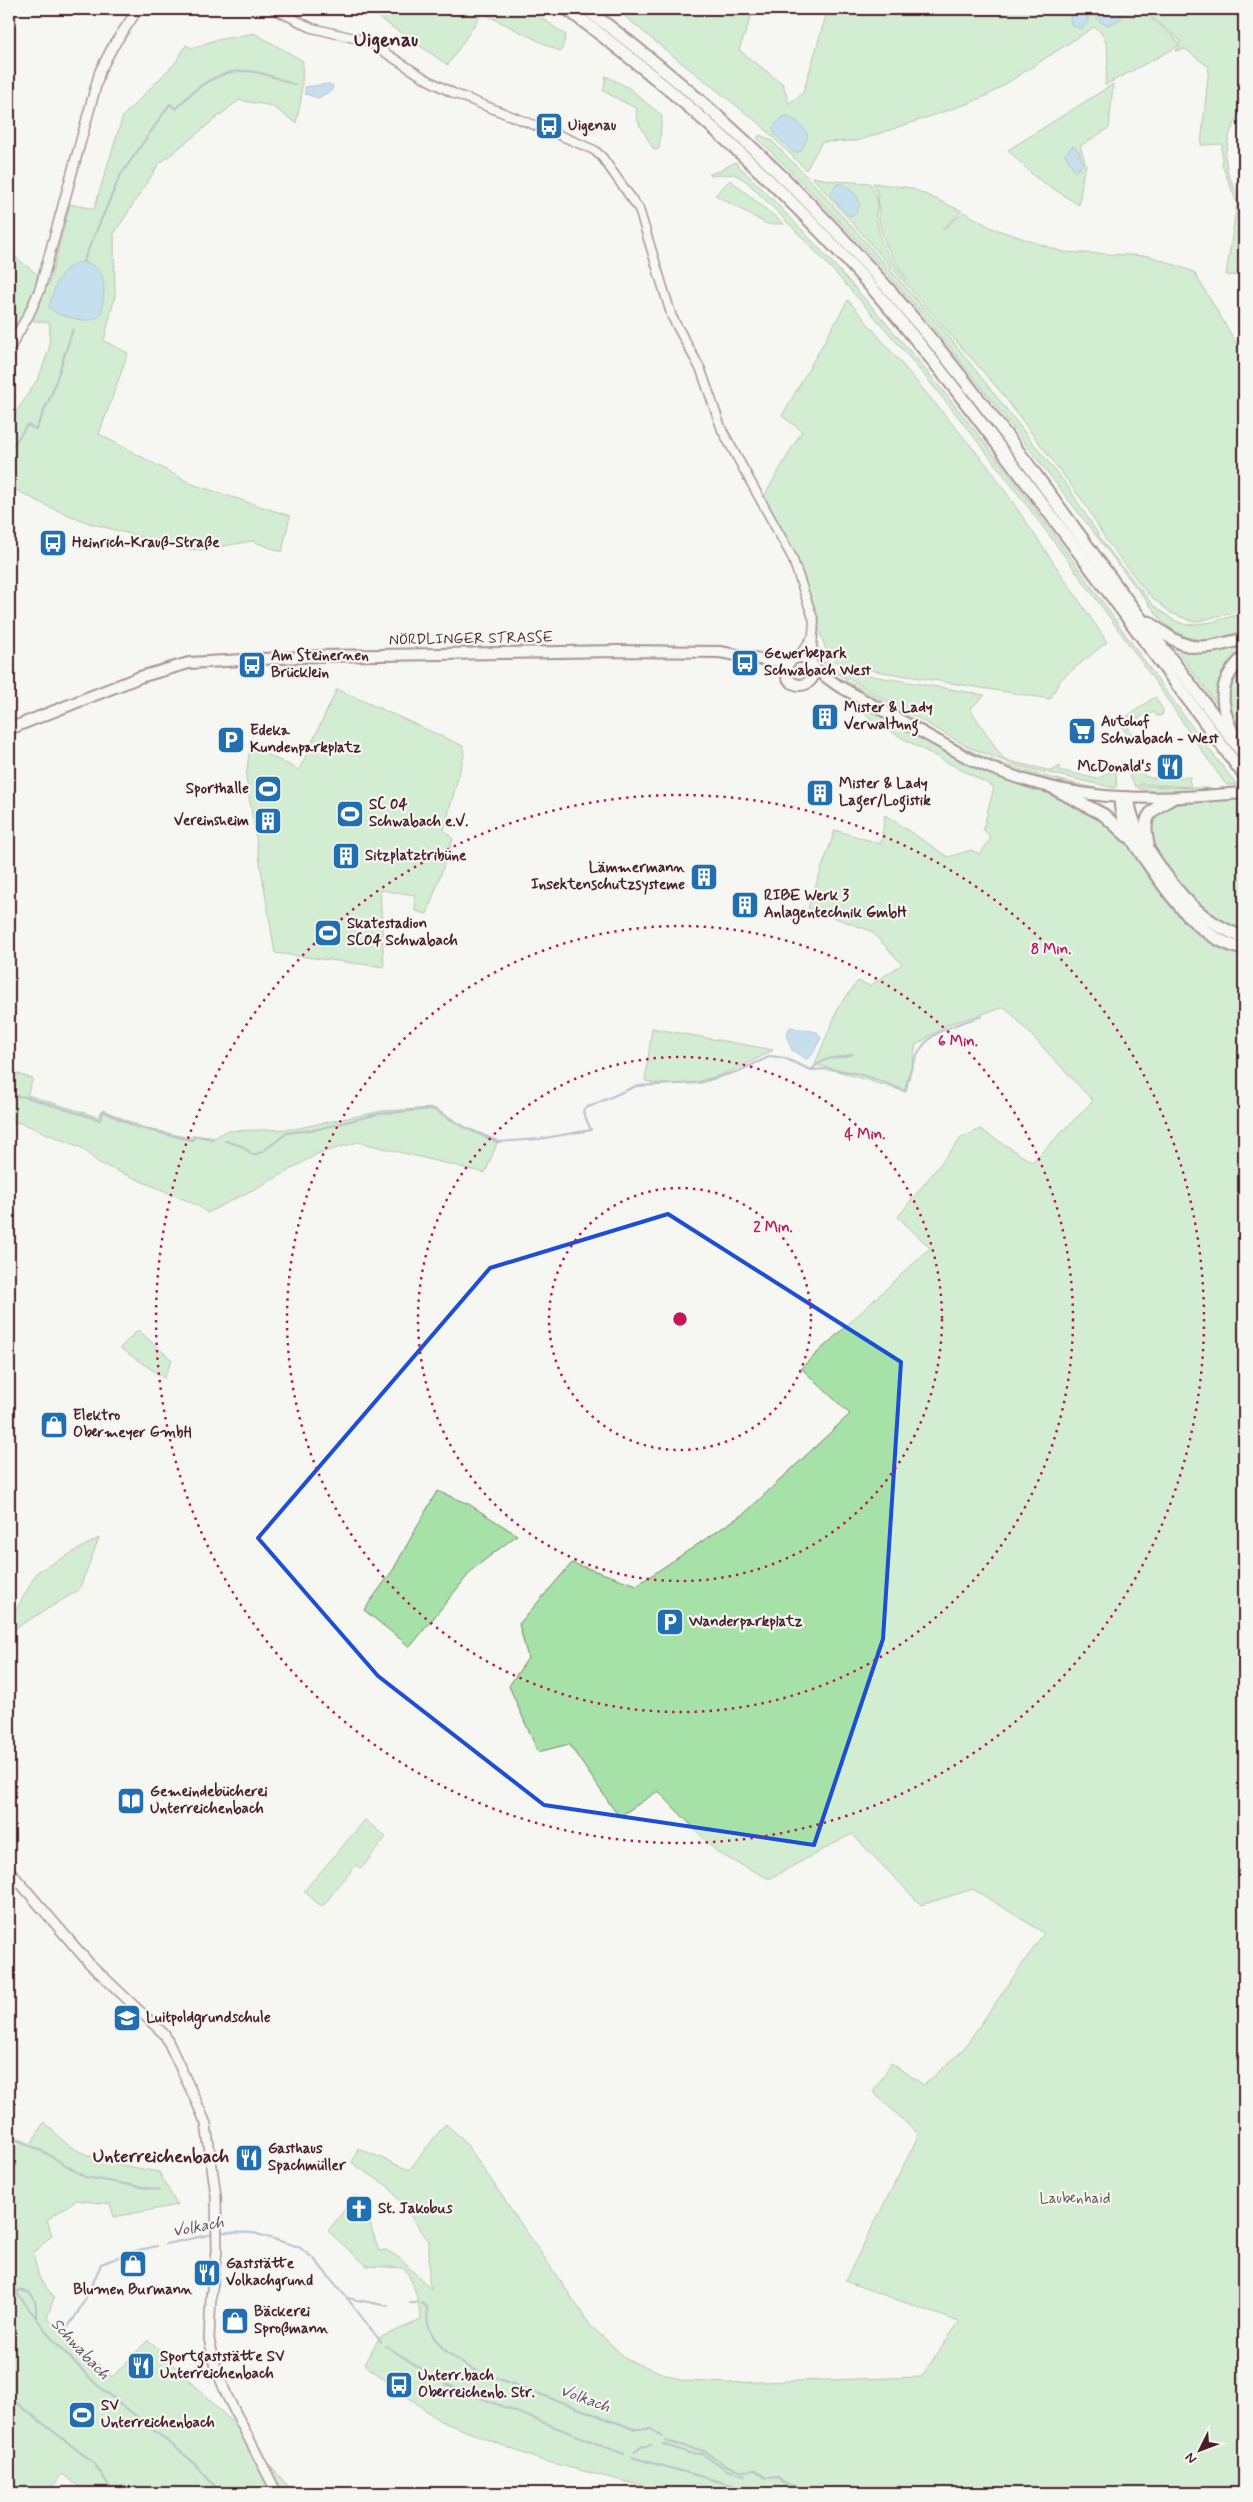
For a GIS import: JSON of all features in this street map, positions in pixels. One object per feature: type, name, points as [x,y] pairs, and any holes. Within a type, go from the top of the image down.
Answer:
[{"type":"highway","points":[[567,9],[650,73],[720,133],[794,204],[859,274],[936,364],[974,413],[1244,775]]},
{"type":"highway","points":[[586,9],[647,55],[726,123],[839,234],[920,326],[983,404],[1242,752]]},
{"type":"highway","points":[[1135,610],[1168,636],[1193,647],[1212,647],[1244,639]]},
{"type":"highway","points":[[1242,752],[1226,718],[1223,693],[1230,672],[1244,657]]},
{"type":"highway","points":[[1055,789],[1104,815],[1132,840]]},
{"type":"highway","points":[[1124,798],[1123,818],[1132,840],[1168,892],[1192,920],[1223,942],[1244,949]]},
{"type":"highway","points":[[1124,798],[1134,825],[1175,888],[1193,908],[1226,930],[1244,938]]},
{"type":"highway","points":[[1150,851],[1145,827],[1147,818],[1153,809],[1171,799]]},
{"type":"main road","points":[[9,349],[29,314],[40,289],[100,71],[116,40],[138,9]]},
{"type":"main road","name":"NÖRDLINGER STRASSE","points":[[9,729],[140,677],[190,663],[280,657],[617,651],[720,652],[759,659]]},
{"type":"main road","points":[[759,659],[805,658],[837,685],[970,759],[989,768],[1055,789],[1124,798],[1171,799],[1244,793]]},
{"type":"main road","points":[[759,659],[786,672]]},
{"type":"main road","points":[[794,659],[786,672],[788,679],[797,685],[804,685],[810,681],[837,685]]},
{"type":"main road","points":[[810,681],[813,665]]},
{"type":"main road","points":[[9,1870],[89,1963],[165,2035],[206,2124],[216,2196],[217,2225],[209,2339],[227,2396],[277,2493]]},
{"type":"street","points":[[274,9],[312,28],[367,41],[426,79],[462,97],[557,134],[594,150],[602,157],[639,209],[672,317],[701,370],[722,430],[792,557],[814,621],[813,665]]},
{"type":"street","points":[[794,659],[813,637]]},
{"type":"highlighted area","points":[[668,1214],[901,1362],[883,1639],[814,1845],[544,1805],[378,1676],[258,1538],[490,1268]]},
{"type":"green space","points":[[380,9],[529,9],[566,35],[561,52],[482,13],[448,65],[376,16]]},
{"type":"green space","points":[[616,9],[754,9],[739,50],[783,84],[789,103],[803,93],[828,9],[1244,9],[1244,105],[1230,133],[1225,156],[1228,174],[1244,208],[1244,276],[1226,275],[1237,203],[1222,165],[1222,144],[1201,145],[1209,67],[1185,49],[1175,51],[1180,46],[1180,40],[1153,18],[1151,18],[1175,38],[1178,44],[1177,47],[1105,85],[1108,61],[1107,46],[1100,32],[1094,27],[990,94],[970,103],[857,141],[822,142],[806,170],[760,124]]},
{"type":"green space","points":[[254,33],[303,61],[301,100],[296,123],[272,106],[239,100],[159,164],[114,234],[115,296],[104,341],[128,353],[99,434],[192,484],[290,516],[282,552],[252,541],[201,550],[186,549],[89,523],[51,508],[12,488],[9,540],[9,423],[39,377],[49,349],[50,323],[31,320],[9,357],[13,313],[9,312],[9,252],[38,275],[28,309],[49,284],[70,204],[94,209],[123,116],[176,62],[186,45],[193,48],[212,41]]},
{"type":"green space","points":[[606,76],[629,88],[662,116],[659,149],[654,150],[636,118],[637,109],[603,91]]},
{"type":"green space","points":[[1113,84],[1109,128],[1080,146],[1086,165],[1079,205],[1035,177],[1008,150]]},
{"type":"green space","points":[[760,135],[772,141],[812,182],[946,333],[1068,487],[1105,545],[1153,605],[1173,620],[1187,625],[1212,622],[1244,613],[1244,631],[1202,640],[1183,635],[1163,622],[963,364],[893,280],[809,190],[757,138]]},
{"type":"green space","points":[[735,162],[849,281],[955,406],[1050,529],[1182,713],[1237,785],[1227,785],[1224,782],[1143,664],[1051,538],[1004,475],[906,353],[801,236],[746,181],[734,174],[710,176],[709,174],[720,171]]},
{"type":"green space","points":[[812,177],[834,181],[870,183],[878,201],[876,216],[880,238],[889,257],[906,279],[882,233],[878,196],[873,183],[911,188],[962,211],[942,230],[964,212],[992,228],[1063,252],[1150,256],[1194,272],[1244,356],[1244,610],[1194,622],[1171,613],[1148,594],[1106,540],[1085,504],[1000,391]]},
{"type":"green space","points":[[730,180],[784,224],[767,224],[715,195]]},
{"type":"green space","points":[[848,300],[991,470],[1107,642],[1061,679],[1050,699],[845,666],[833,660],[827,653],[800,572],[763,498],[802,431],[782,416]]},
{"type":"green space","points":[[1244,642],[1244,654],[1220,708],[1172,644]]},
{"type":"green space","points":[[815,644],[837,670],[985,695],[970,709],[1004,760],[1052,771],[1060,766],[1059,770],[1097,779],[1112,771],[1110,766],[1115,764],[1117,786],[1115,788],[1018,766],[968,747],[855,682],[831,671],[822,661],[815,648]]},
{"type":"green space","points":[[1244,668],[1244,733],[1234,717],[1229,701],[1232,685]]},
{"type":"green space","points":[[832,675],[867,692],[969,750],[1003,764],[1108,791],[1046,780],[986,761],[929,732]]},
{"type":"green space","name":"SC 04 Schwabach e.V.","points":[[337,689],[463,746],[464,755],[444,830],[453,839],[427,914],[415,911],[415,895],[380,890],[384,967],[275,953],[246,778],[250,746],[299,770]]},
{"type":"green space","points":[[1155,697],[1163,710],[1162,715],[1157,716],[1154,712],[1150,714],[1148,712],[1128,727],[1137,743],[1126,744],[1129,737],[1119,723],[1115,726],[1114,720],[1116,719],[1119,722]]},
{"type":"green space","name":"Laubenhaid","points":[[858,707],[887,715],[932,743],[990,773],[1069,801],[1095,814],[1107,822],[1124,839],[1182,919],[1200,936],[1220,949],[1244,956],[1244,2493],[670,2493],[540,2460],[440,2421],[364,2364],[379,2338],[421,2320],[416,2292],[404,2268],[367,2266],[328,2231],[356,2195],[369,2211],[371,2227],[379,2251],[386,2250],[398,2257],[432,2290],[429,2282],[429,2241],[389,2187],[352,2163],[358,2148],[409,2170],[445,2124],[463,2139],[591,2326],[628,2360],[683,2381],[728,2383],[921,2377],[959,2322],[845,2281],[919,2135],[873,2092],[891,2063],[924,2085],[962,2051],[1044,1933],[973,1889],[921,1905],[852,1834],[769,1879],[718,1853],[658,1791],[619,1817],[569,1744],[538,1752],[509,1686],[528,1658],[519,1624],[572,1563],[637,1585],[746,1512],[850,1414],[801,1368],[930,1248],[898,1217],[961,1138],[980,1129],[1032,1162],[1093,1101],[1005,1007],[949,1024],[916,1045],[906,1092],[815,1064],[839,1006],[858,981],[870,986],[902,964],[871,931],[808,908],[835,830],[881,844],[885,815],[948,857],[971,850],[980,854],[991,838],[983,829],[994,787],[880,725]]},
{"type":"green space","points":[[1129,761],[1133,761],[1145,776],[1151,778],[1191,777],[1189,780],[1191,787],[1141,784],[1136,787],[1130,777]]},
{"type":"green space","points":[[1140,786],[1230,789],[1156,792],[1138,788]]},
{"type":"green space","points":[[1244,798],[1244,936],[1234,932],[1190,901],[1151,841],[1148,827],[1158,810],[1171,805]]},
{"type":"green space","points":[[652,1028],[773,1050],[744,1065],[711,1078],[678,1084],[661,1084],[645,1081]]},
{"type":"green space","points":[[9,1071],[33,1079],[27,1095],[98,1117],[103,1110],[142,1127],[189,1138],[195,1135],[212,1140],[225,1131],[294,1129],[382,1111],[434,1108],[466,1127],[498,1141],[485,1173],[358,1142],[317,1154],[276,1178],[207,1213],[197,1205],[99,1163],[82,1148],[21,1123],[9,1122]]},
{"type":"green space","points":[[138,1330],[172,1360],[164,1378],[120,1348]]},
{"type":"green space","points":[[437,1491],[467,1503],[517,1535],[473,1569],[410,1647],[364,1610],[393,1570]]},
{"type":"green space","points":[[99,1538],[79,1590],[9,1632],[9,1623],[37,1572]]},
{"type":"green space","points":[[365,1820],[386,1837],[361,1869],[356,1865],[322,1907],[304,1891]]},
{"type":"green space","points":[[44,2122],[61,2139],[76,2150],[98,2159],[159,2172],[177,2205],[114,2217],[110,2204],[76,2200],[47,2220],[52,2235],[33,2254],[39,2277],[54,2298],[47,2318],[112,2377],[148,2340],[232,2422],[294,2493],[87,2493],[62,2474],[48,2493],[9,2493],[9,2446],[11,2443],[9,2439],[9,2134],[31,2144]]},
{"type":"water","points":[[1090,9],[1128,9],[1119,20],[1107,25],[1099,21]]},
{"type":"water","points":[[1079,10],[1085,13],[1088,19],[1085,25],[1079,28],[1073,25],[1070,19],[1073,13]]},
{"type":"water","points":[[329,84],[333,86],[332,90],[318,98],[305,94],[305,87]]},
{"type":"water","points":[[784,116],[798,123],[808,136],[801,151],[794,153],[775,134],[773,127]]},
{"type":"water","points":[[1073,146],[1078,150],[1083,164],[1075,172],[1065,154]]},
{"type":"water","points":[[837,184],[844,184],[857,196],[860,205],[855,214],[849,216],[830,195]]},
{"type":"water","points":[[83,262],[90,264],[100,272],[103,282],[104,294],[101,311],[98,317],[90,320],[79,320],[60,315],[49,307],[56,285],[63,272],[68,267]]},
{"type":"water","points":[[790,1027],[817,1032],[821,1038],[812,1055],[806,1059],[792,1050],[786,1035]]},
{"type":"waterway","points":[[83,262],[120,176],[170,104],[176,109],[201,86],[221,75],[232,72],[260,73],[296,85]]},
{"type":"waterway","points":[[9,452],[27,425],[36,429],[52,393],[73,329]]},
{"type":"waterway","points":[[811,1070],[848,1071],[905,1091],[915,1059],[929,1039],[951,1027],[982,1016]]},
{"type":"waterway","points":[[225,1141],[242,1146],[253,1155],[262,1152],[287,1133],[318,1129],[378,1114],[432,1109],[466,1128],[497,1142],[539,1139],[591,1130],[583,1112],[584,1109],[636,1086],[699,1083],[739,1071],[771,1056],[784,1058],[811,1070],[827,1059],[853,1054]]},
{"type":"waterway","points":[[9,1095],[26,1097],[100,1120],[103,1111],[136,1127],[186,1139],[192,1140],[196,1136],[213,1138]]},
{"type":"waterway","points":[[9,2136],[46,2153],[85,2177],[159,2190]]},
{"type":"waterway","name":"Volkach","points":[[220,2232],[254,2233],[299,2247],[314,2259],[347,2298],[388,2306]]},
{"type":"waterway","name":"Volkach","points":[[166,2244],[213,2234]]},
{"type":"waterway","name":"Volkach","points":[[63,2333],[80,2309],[101,2264],[135,2251],[157,2246]]},
{"type":"waterway","name":"Schwabach","points":[[9,2283],[54,2341],[96,2384],[191,2460],[221,2493]]},
{"type":"waterway","name":"Schwabach","points":[[17,2291],[28,2292],[34,2298],[36,2317]]},
{"type":"waterway","points":[[347,2298],[381,2342]]},
{"type":"waterway","name":"Volkach","points":[[410,2303],[416,2303]]},
{"type":"waterway","name":"Volkach","points":[[421,2303],[427,2307],[428,2325],[436,2341],[453,2357],[472,2369],[634,2429],[651,2429],[662,2437]]},
{"type":"waterway","points":[[386,2346],[440,2381]]},
{"type":"waterway","points":[[445,2384],[624,2454]]},
{"type":"waterway","points":[[9,2397],[94,2463],[114,2493]]},
{"type":"waterway","name":"Volkach","points":[[665,2441],[704,2451],[725,2465],[743,2471],[755,2470],[766,2478],[778,2477],[783,2483],[819,2493]]},
{"type":"waterway","name":"Volkach","points":[[663,2444],[689,2453],[702,2454],[727,2470],[745,2475]]},
{"type":"waterway","points":[[635,2452],[641,2447],[651,2445]]},
{"type":"waterway","points":[[631,2457],[760,2493]]},
{"type":"place","name":"Uigenau","points":[[549,126]]},
{"type":"place","name":"Heinrich-Krauß-Straße","points":[[53,543]]},
{"type":"place","name":"Gewerbepark Schwabach West","points":[[745,663]]},
{"type":"place","name":"Am Steinernen Brücklein","points":[[252,665]]},
{"type":"place","name":"Mister & Lady Verwaltung","points":[[825,717]]},
{"type":"place","name":"Autohof Schwabach - West","points":[[1082,731]]},
{"type":"place","name":"Edeka Kundenparkplatz","points":[[231,740]]},
{"type":"place","name":"McDonald's","points":[[1170,767]]},
{"type":"place","name":"Sporthalle","points":[[268,789]]},
{"type":"place","name":"Mister & Lady Lager/Logistik","points":[[820,793]]},
{"type":"place","name":"SC 04 Schwabach e.V.","points":[[350,814]]},
{"type":"place","name":"Vereinsheim","points":[[268,821]]},
{"type":"place","name":"Sitzplatztribüne","points":[[346,856]]},
{"type":"place","name":"Lämmermann Insektenschutzsysteme","points":[[704,877]]},
{"type":"place","name":"RIBE Werk 3 Anlagentechnik GmbH","points":[[745,905]]},
{"type":"place","name":"Skatestadion SC04 Schwabach","points":[[328,933]]},
{"type":"place","name":"Elektro Obermeyer GmbH","points":[[54,1425]]},
{"type":"place","name":"Wanderparkplatz","points":[[670,1622]]},
{"type":"place","name":"Gemeindebücherei Unterreichenbach","points":[[131,1801]]},
{"type":"place","name":"Luitpoldgrundschule","points":[[127,2018]]},
{"type":"place","name":"Gasthaus Spachmüller","points":[[249,2158]]},
{"type":"place","name":"St. Jakobus","points":[[359,2209]]},
{"type":"place","name":"Blumen Burmann","points":[[133,2264]]},
{"type":"place","name":"Gaststätte Volkachgrund","points":[[207,2273]]},
{"type":"place","name":"Bäckerei Sproßmann","points":[[235,2321]]},
{"type":"place","name":"Sportgaststätte SV Unterreichenbach","points":[[141,2366]]},
{"type":"place","name":"Unterr.bach Oberreichenb. Str.","points":[[399,2385]]},
{"type":"place","name":"SV Unterreichenbach","points":[[82,2415]]},
{"type":"district","name":"Uigenau","points":[[386,40]]},
{"type":"district","name":"Unterreichenbach","points":[[161,2157]]}]
